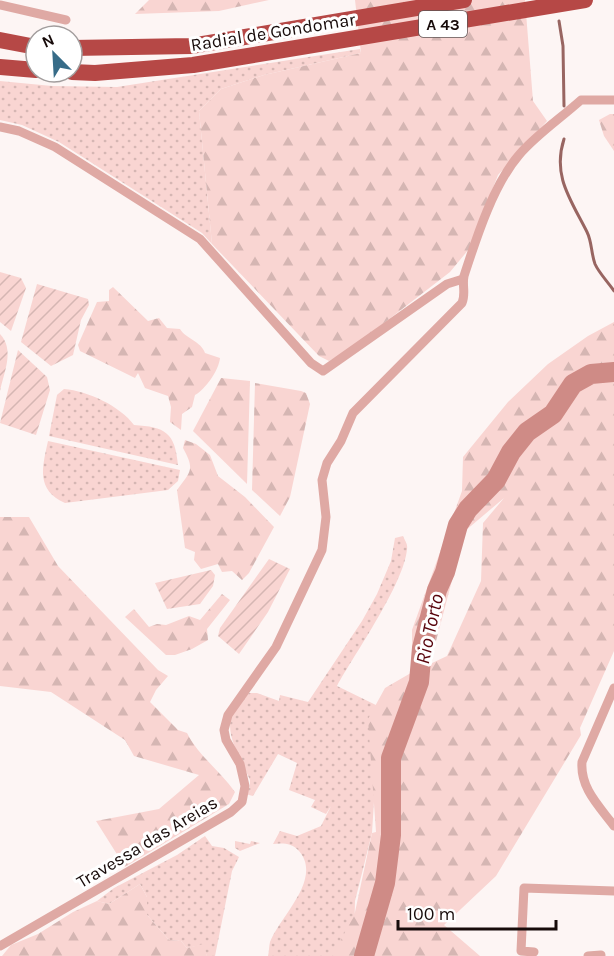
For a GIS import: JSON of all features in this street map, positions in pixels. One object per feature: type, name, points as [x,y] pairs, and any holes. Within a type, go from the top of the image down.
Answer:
[{"type":"highway","name":"Radial de Gondomar","points":[[84,48],[191,46],[464,0]]},
{"type":"highway","name":"Radial de Gondomar","points":[[84,73],[193,65],[585,0]]},
{"type":"highway","points":[[0,40],[24,45]]},
{"type":"highway","points":[[0,66],[24,69]]},
{"type":"street","points":[[0,5],[66,20]]},
{"type":"street","name":"Travessa das Areias","points":[[0,946],[238,807],[245,794],[244,776],[226,740],[224,729],[228,715],[276,647],[322,550],[326,518],[323,471],[352,413],[462,303],[465,297],[463,279],[503,178],[519,154],[581,100],[614,100]]},
{"type":"street","points":[[0,127],[19,131],[55,147],[200,239],[311,363],[323,370],[447,284],[463,279]]},
{"type":"street","points":[[614,688],[610,706],[582,762],[581,774],[586,788],[614,826]]},
{"type":"street","points":[[534,952],[521,951],[524,888],[614,891]]},
{"type":"street","points":[[588,956],[601,955]]},
{"type":"green space","points":[[149,0],[269,0],[219,11],[135,14]]},
{"type":"green space","points":[[355,0],[525,0],[533,101],[547,121],[498,175],[469,249],[450,272],[353,347],[329,361],[319,356],[212,244],[199,111],[221,89],[264,75],[361,53]]},
{"type":"green space","points":[[360,49],[361,53],[264,75],[221,89],[199,111],[212,244],[202,233],[59,142],[22,125],[0,120],[0,81],[52,86],[117,87]]},
{"type":"green space","points":[[614,114],[614,151],[604,136],[599,120]]},
{"type":"green space","points":[[0,272],[21,278],[26,288],[11,331],[0,322]]},
{"type":"green space","points":[[37,284],[88,299],[89,305],[81,320],[73,355],[51,366],[21,342]]},
{"type":"green space","points":[[113,287],[148,321],[159,318],[167,328],[180,329],[205,353],[220,358],[211,379],[195,395],[192,407],[182,414],[181,430],[170,422],[171,407],[168,396],[145,388],[138,373],[135,378],[80,351],[78,345],[97,302],[109,301],[109,290]]},
{"type":"green space","points":[[614,322],[614,651],[580,728],[581,735],[496,876],[444,925],[480,956],[333,956],[355,912],[372,833],[376,832],[368,719],[385,688],[416,670],[412,670],[412,630],[462,491],[463,457],[508,402],[548,364],[588,336]],"holes":[[[504,498],[483,523],[481,581],[447,656],[430,664],[465,531]]]},
{"type":"green space","points":[[0,334],[8,354],[0,391]]},
{"type":"green space","points":[[18,350],[47,377],[50,390],[36,435],[0,423]]},
{"type":"green space","points":[[221,378],[250,381],[247,484],[193,431]]},
{"type":"green space","points":[[255,383],[301,391],[306,393],[310,404],[290,497],[280,516],[252,490]]},
{"type":"green space","points":[[64,389],[103,401],[121,412],[134,425],[154,427],[166,433],[174,445],[178,465],[49,436],[57,395]]},
{"type":"green space","points":[[185,440],[196,444],[210,455],[218,476],[245,497],[274,527],[249,573],[242,580],[232,571],[222,572],[218,564],[201,569],[194,560],[195,552],[185,548],[177,490],[190,470],[183,448]]},
{"type":"green space","points":[[48,441],[180,470],[178,481],[168,490],[65,503],[49,492],[45,485],[43,469]]},
{"type":"green space","points":[[0,517],[29,517],[58,566],[158,670],[168,676],[156,690],[150,702],[178,730],[187,733],[197,749],[235,792],[229,804],[125,867],[96,821],[159,809],[199,775],[134,756],[125,740],[51,692],[0,686]]},
{"type":"green space","points":[[403,536],[407,549],[397,581],[378,618],[337,686],[380,707],[372,833],[355,901],[354,941],[342,956],[268,956],[270,942],[297,897],[306,873],[305,862],[296,848],[287,844],[273,844],[280,831],[297,836],[321,826],[331,806],[326,814],[311,807],[315,800],[289,790],[297,763],[278,754],[253,796],[245,794],[250,787],[250,780],[231,735],[232,714],[238,703],[249,693],[257,693],[279,701],[280,695],[308,702],[362,621],[391,561],[395,538]]},
{"type":"green space","points":[[269,559],[290,569],[268,612],[239,654],[218,636],[220,628]]},
{"type":"green space","points":[[211,570],[215,575],[213,586],[200,604],[167,609],[155,583]]},
{"type":"green space","points":[[222,594],[230,600],[207,629],[208,640],[175,655],[166,655],[125,617],[134,609],[149,627],[157,624],[166,625],[189,616],[200,620]]},
{"type":"green space","points":[[205,836],[212,846],[224,848],[239,857],[232,871],[215,956],[207,956],[202,945],[187,948],[181,941],[169,940],[147,915],[147,897],[140,884],[109,904],[97,901],[114,888],[177,855]]},
{"type":"green space","points":[[235,841],[260,843],[240,851],[235,848]]},
{"type":"green space","points":[[140,884],[147,897],[147,915],[169,940],[181,941],[187,948],[203,944],[207,956],[2,956],[11,945],[38,934],[73,912],[97,901],[109,904]]},
{"type":"waterway","points":[[559,21],[563,46],[564,106]]},
{"type":"waterway","points":[[564,139],[560,165],[565,187],[589,236],[595,264],[614,291]]},
{"type":"waterway","name":"Rio Torto","points":[[364,956],[385,883],[391,835],[391,758],[419,682],[422,648],[437,590],[445,572],[458,525],[468,509],[496,480],[511,452],[527,432],[553,414],[573,384],[591,374],[614,372]]}]
